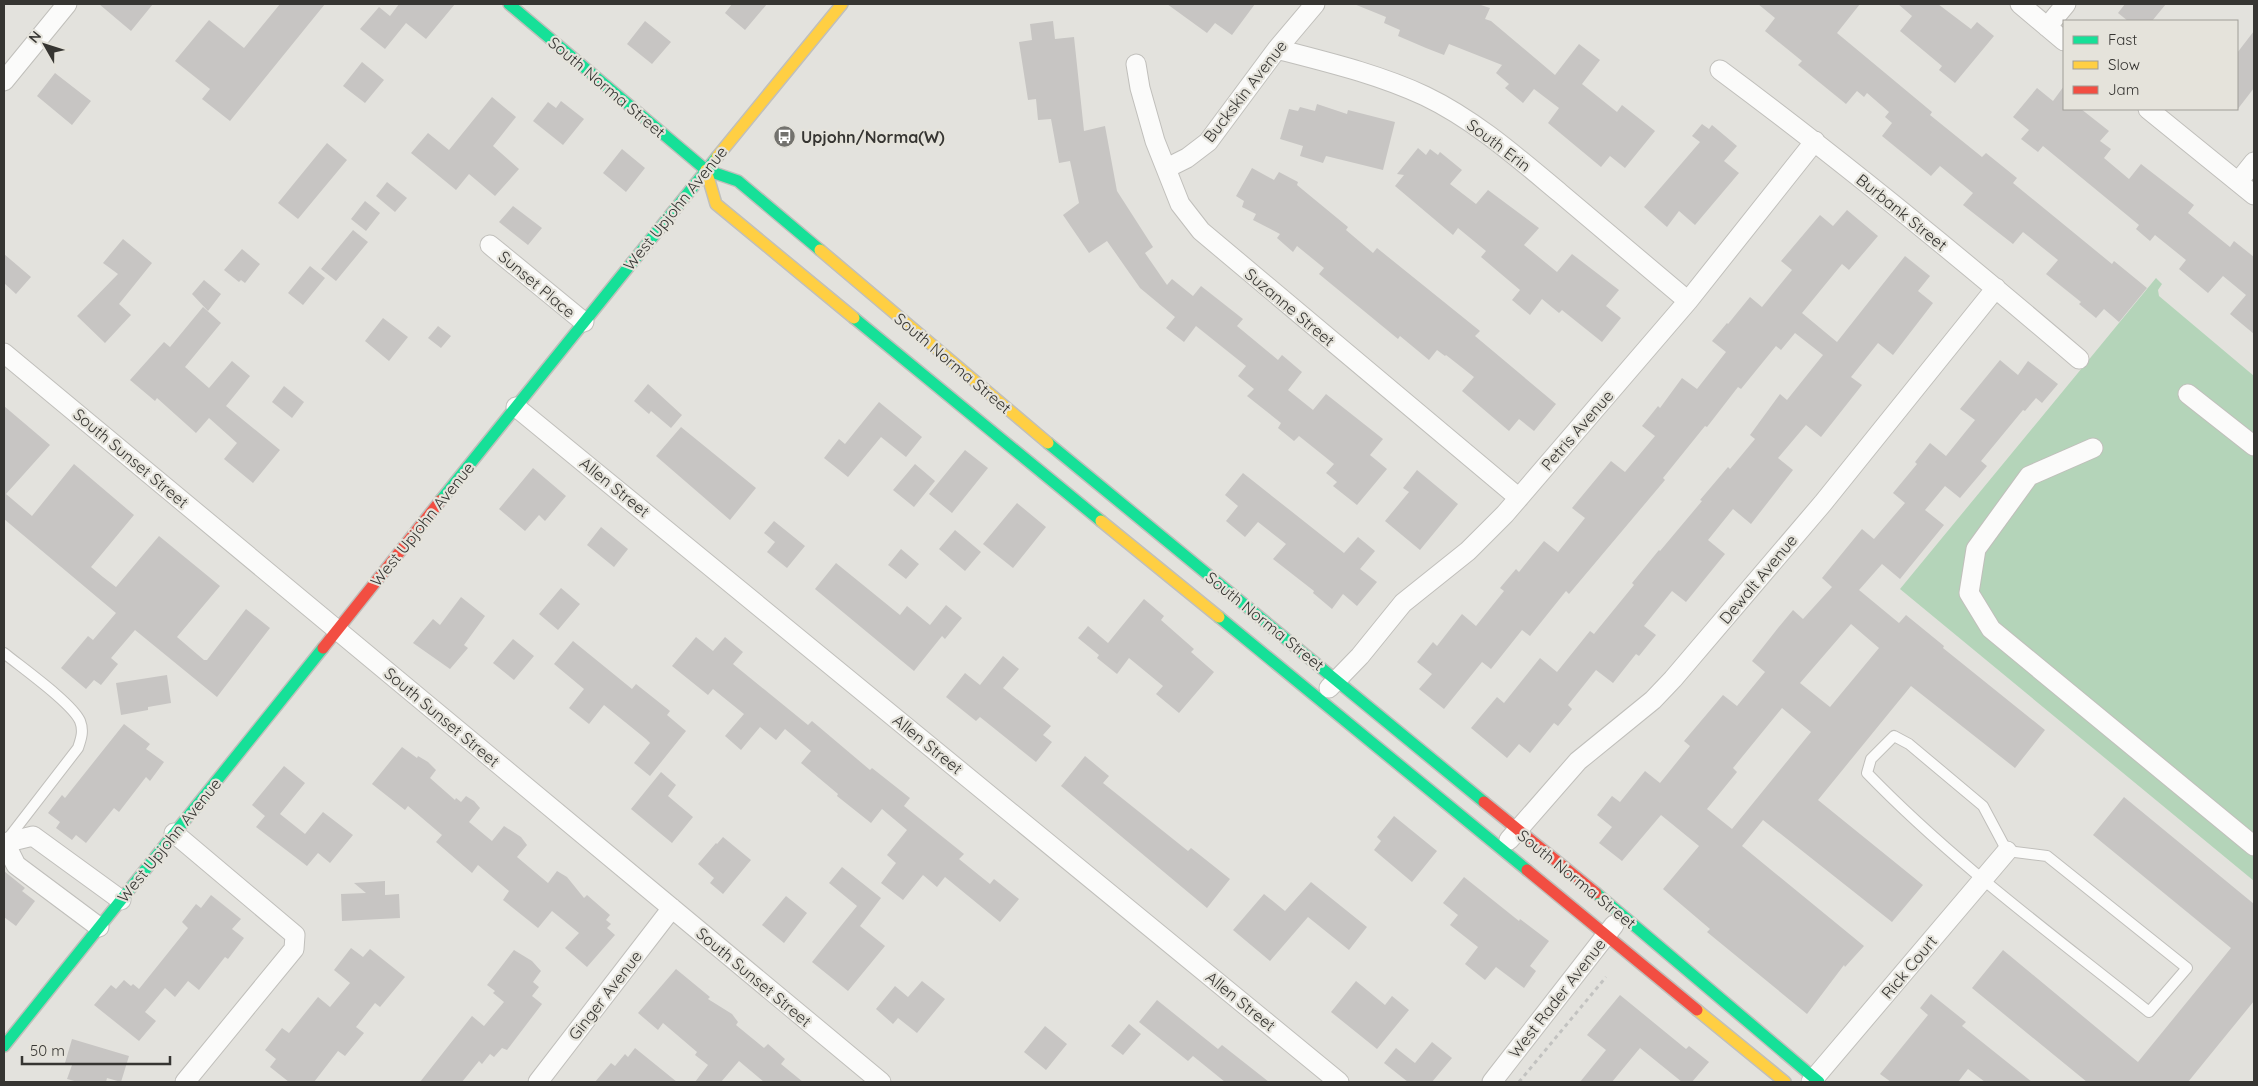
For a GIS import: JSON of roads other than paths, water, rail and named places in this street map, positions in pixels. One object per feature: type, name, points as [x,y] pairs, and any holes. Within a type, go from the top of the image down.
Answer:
[{"type":"street","points":[[4,81],[67,4]]},
{"type":"street","name":"South Norma Street","points":[[509,4],[706,170],[738,181],[1043,439],[1337,680],[1518,832],[1622,914],[1815,1081]]},
{"type":"street","name":"West Upjohn Avenue","points":[[4,1046],[516,406],[842,4]]},
{"type":"street","name":"Buckskin Avenue","points":[[1167,168],[1187,158],[1208,142],[1277,49],[1315,4]]},
{"type":"street","points":[[2020,4],[2063,40]]},
{"type":"street","points":[[2047,27],[2066,4]]},
{"type":"street","name":"South Erin","points":[[1277,49],[1336,64],[1393,82],[1458,114],[1509,150],[1688,301]]},
{"type":"street","name":"Suzanne Street","points":[[1136,64],[1148,118],[1180,204],[1201,231],[1519,498]]},
{"type":"street","name":"Burbank Street","points":[[1720,70],[1815,141],[1996,288],[2079,359]]},
{"type":"street","points":[[2149,110],[2254,195]]},
{"type":"street","name":"Petris Avenue","points":[[1317,699],[1337,680],[1403,603],[1468,551],[1519,498],[1688,301],[1815,141]]},
{"type":"street","points":[[2238,182],[2254,162]]},
{"type":"street","name":"South Norma Street","points":[[706,170],[716,204],[1786,1082]]},
{"type":"street","name":"Sunset Place","points":[[490,245],[584,322]]},
{"type":"street","name":"Dewalt Avenue","points":[[1500,849],[1518,832],[1578,761],[1653,700],[1673,679],[1823,502],[1996,288]]},
{"type":"street","name":"South Sunset Street","points":[[4,353],[881,1082]]},
{"type":"street","points":[[2188,394],[2254,446]]},
{"type":"street","name":"Allen Street","points":[[516,406],[1339,1082]]},
{"type":"street","points":[[2093,448],[2029,476],[1976,549],[1969,593],[1991,629],[2254,846]]},
{"type":"street","points":[[174,833],[295,935],[294,949],[185,1082]]},
{"type":"street","points":[[99,927],[16,865],[4,843],[32,836],[121,900]]},
{"type":"street","name":"Rick Court","points":[[1815,1081],[2007,851]]},
{"type":"street","name":"Ginger Avenue","points":[[538,1082],[672,908]]},
{"type":"street","name":"West Rader Avenue","points":[[1492,1082],[1622,914]]},
{"type":"lane","points":[[4,652],[76,715],[82,728],[82,737],[78,748],[4,843]]},
{"type":"lane","points":[[1894,736],[1909,744],[1983,806],[2007,851],[2048,856],[2187,968],[2149,1012],[1983,880],[1904,812],[1867,773],[1871,760],[1883,745],[1894,736]]},
{"type":"place","name":"Upjohn/Norma(W)","points":[[785,137]]}]
